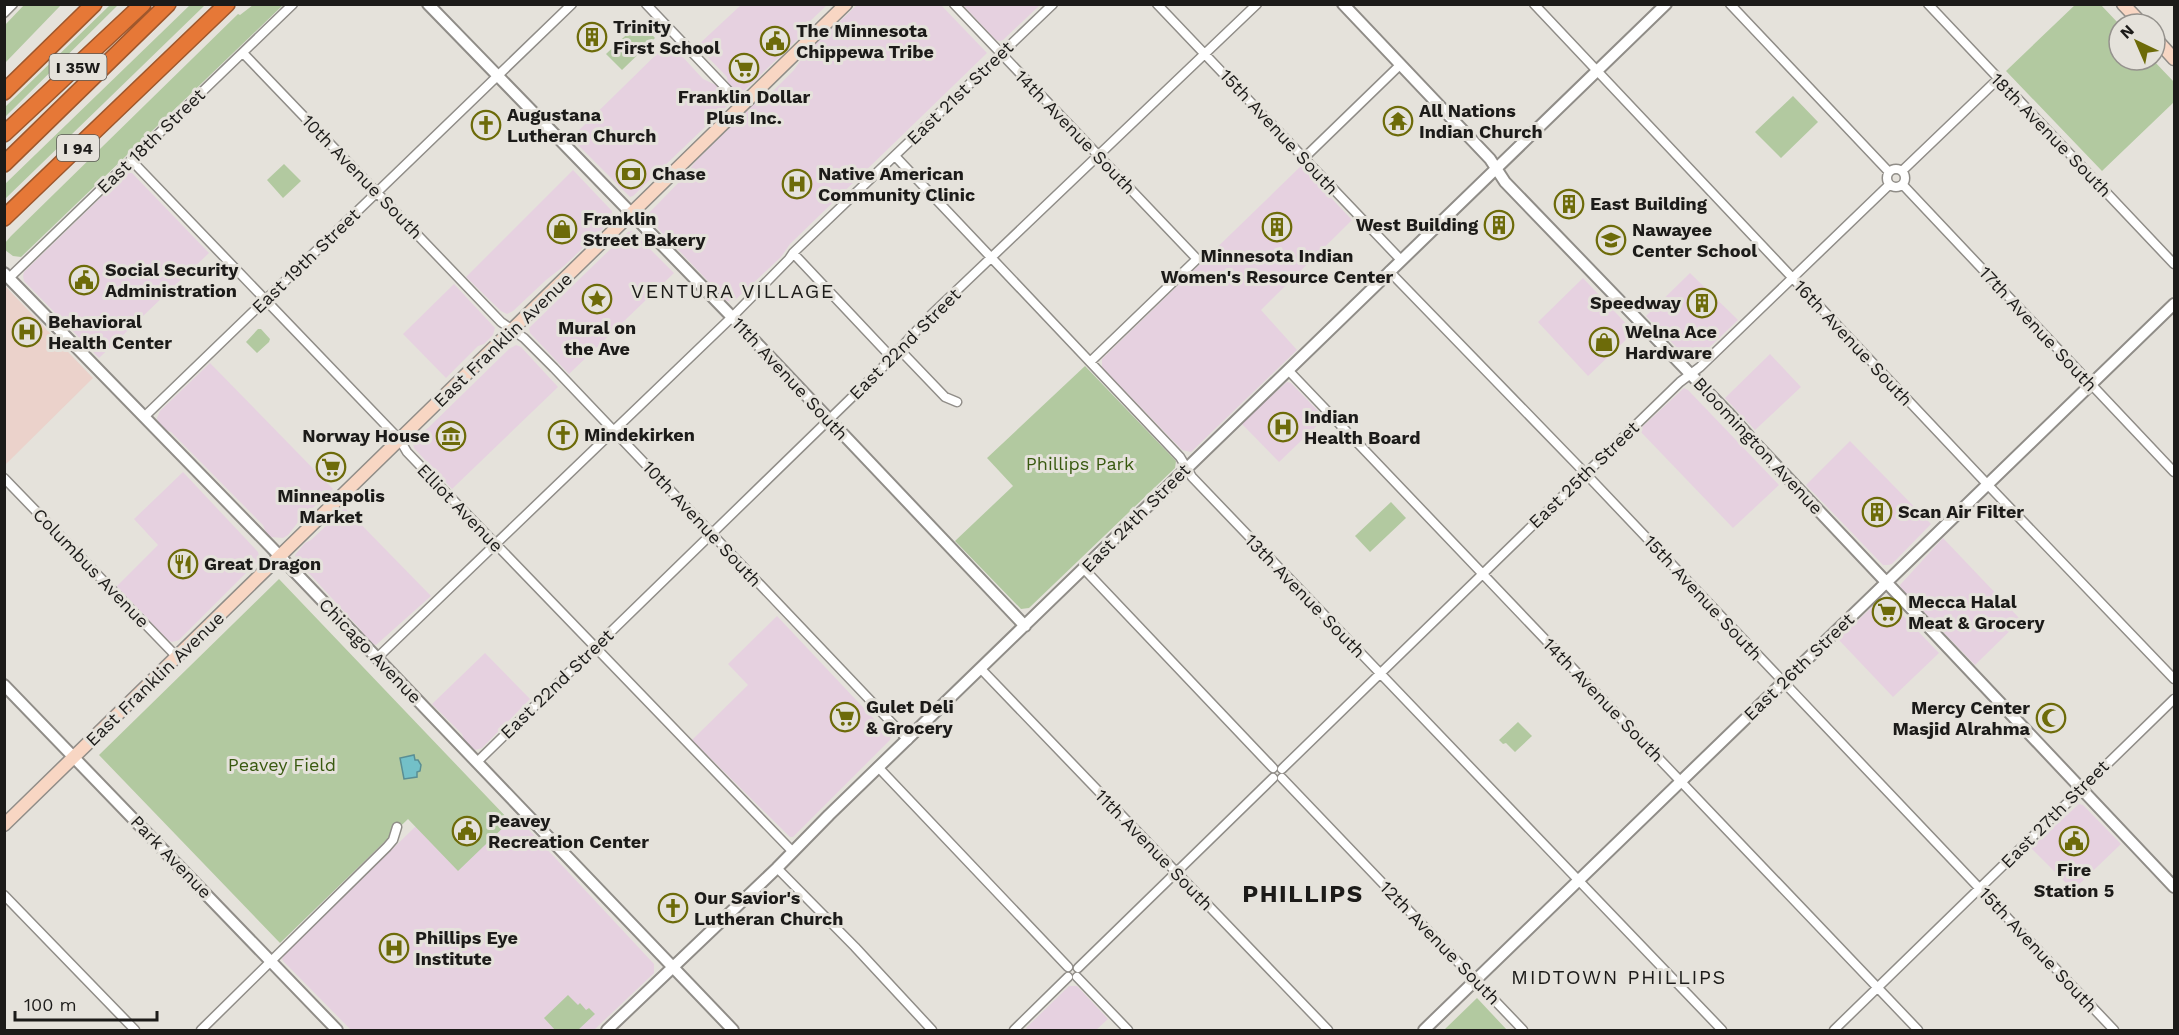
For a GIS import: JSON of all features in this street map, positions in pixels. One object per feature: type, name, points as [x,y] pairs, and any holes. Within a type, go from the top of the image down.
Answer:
[{"type":"highway","points":[[4,85],[81,4]]},
{"type":"highway","points":[[4,92],[94,4]]},
{"type":"highway","points":[[8,131],[129,4]]},
{"type":"highway","name":"I 35W","points":[[8,131],[143,4]]},
{"type":"highway","name":"I 35W","points":[[4,164],[168,4]]},
{"type":"highway","name":"I 94","points":[[4,218],[227,4]]},
{"type":"highway","points":[[4,232],[151,78]]},
{"type":"highway","points":[[4,169],[44,125]]},
{"type":"main road","name":"East Franklin Avenue","points":[[4,825],[846,4]]},
{"type":"street","points":[[4,13],[13,4]]},
{"type":"street","name":"East 18th Street","points":[[7,276],[293,4]]},
{"type":"street","name":"11th Avenue South","points":[[428,4],[732,316],[1025,626]]},
{"type":"street","name":"East 19th Street","points":[[144,417],[572,4]]},
{"type":"street","points":[[646,4],[742,105]]},
{"type":"street","name":"14th Avenue South","points":[[954,4],[1197,259],[1090,362]]},
{"type":"street","name":"East 21st Street","points":[[377,658],[732,316],[789,259],[792,253],[1053,4]]},
{"type":"street","name":"15th Avenue South","points":[[1157,4],[1401,260]]},
{"type":"street","name":"East 22nd Street","points":[[477,762],[882,368],[932,314],[1257,4]]},
{"type":"street","name":"Bloomington Avenue","points":[[1343,4],[1490,159],[1505,182],[1690,374],[2175,887]]},
{"type":"street","name":"16th Avenue South","points":[[1534,4],[1988,485],[2175,679]]},
{"type":"street","name":"East 24th Street","points":[[607,1030],[777,868],[1187,467],[1666,4]]},
{"type":"street","points":[[1730,4],[1889,171]]},
{"type":"street","name":"18th Avenue South","points":[[1928,4],[2175,264]]},
{"type":"street","name":"10th Avenue South","points":[[243,53],[501,322],[513,329],[554,368],[908,740]]},
{"type":"street","points":[[1303,159],[1400,65]]},
{"type":"street","points":[[1902,171],[1998,79]]},
{"type":"street","name":"13th Avenue South","points":[[895,156],[1180,457],[1192,477],[1722,1030]]},
{"type":"street","name":"Elliot Avenue","points":[[131,160],[400,440],[407,452],[793,852]]},
{"type":"street","points":[[1889,171],[1897,169],[1902,171]]},
{"type":"street","points":[[1889,171],[1887,177],[1889,185],[1898,188],[1905,179],[1902,171]]},
{"type":"street","name":"East 25th Street","points":[[1014,1030],[1586,474],[1889,185]]},
{"type":"street","name":"17th Avenue South","points":[[1902,185],[2175,472]]},
{"type":"street","points":[[792,253],[891,357]]},
{"type":"street","name":"15th Avenue South","points":[[1389,271],[1586,474],[2114,1030]]},
{"type":"street","name":"Chicago Avenue","points":[[7,276],[733,1030]]},
{"type":"street","name":"East 26th Street","points":[[1424,1030],[2175,304]]},
{"type":"street","points":[[899,349],[945,397],[957,402]]},
{"type":"street","name":"14th Avenue South","points":[[1288,370],[1918,1030]]},
{"type":"street","name":"Columbus Avenue","points":[[4,478],[177,657]]},
{"type":"street","name":"12th Avenue South","points":[[1084,569],[1523,1030]]},
{"type":"street","name":"11th Avenue South","points":[[981,669],[1328,1030]]},
{"type":"street","name":"Park Avenue","points":[[4,685],[337,1030]]},
{"type":"street","name":"East 27th Street","points":[[1834,1030],[2175,699]]},
{"type":"street","points":[[879,768],[1128,1030]]},
{"type":"street","points":[[201,1030],[387,847],[393,840],[397,827]]},
{"type":"street","points":[[777,868],[932,1030]]},
{"type":"street","points":[[4,895],[135,1030]]},
{"type":"shaded area","points":[[741,5],[827,5],[805,26],[800,37],[745,90],[739,91],[732,89],[727,77],[697,46]]},
{"type":"shaded area","points":[[857,5],[941,5],[987,53],[790,244],[781,257],[734,301],[727,301],[647,215],[685,176],[695,162],[759,99],[770,94],[794,70],[805,54]]},
{"type":"shaded area","points":[[963,5],[1040,5],[1000,41],[996,40]]},
{"type":"shaded area","points":[[669,42],[703,79],[716,85],[728,98],[729,104],[630,197],[571,138]]},
{"type":"shaded area","points":[[1301,166],[1352,220],[1261,310],[1297,350],[1191,452],[1182,450],[1102,367],[1102,359]]},
{"type":"shaded area","points":[[573,170],[612,211],[612,220],[564,266],[507,314],[466,277]]},
{"type":"shaded area","points":[[128,173],[132,173],[209,253],[99,358],[24,281],[23,276],[24,272]]},
{"type":"shaded area","points":[[632,231],[674,273],[569,374],[530,333],[529,328],[628,232]]},
{"type":"shaded area","points":[[1690,273],[1738,320],[1695,361],[1691,362],[1646,316]]},
{"type":"shaded area","points":[[1583,278],[1634,332],[1588,376],[1538,322]]},
{"type":"shaded area","points":[[454,284],[495,328],[493,335],[484,344],[478,346],[446,378],[403,334]]},
{"type":"shaded area","name":"Behavioral Health Center","points":[[5,286],[93,378],[5,465]]},
{"type":"shaded area","points":[[516,345],[521,347],[558,387],[452,489],[414,448],[412,440],[428,428],[509,349]]},
{"type":"shaded area","points":[[1770,354],[1801,387],[1755,430],[1725,398]]},
{"type":"shaded area","points":[[210,363],[333,489],[283,538],[271,537],[267,534],[263,525],[171,432],[161,428],[158,423],[157,418],[160,411]]},
{"type":"shaded area","points":[[1287,382],[1291,383],[1325,418],[1279,462],[1241,423]]},
{"type":"shaded area","points":[[1684,388],[1779,485],[1733,528],[1639,430]]},
{"type":"shaded area","points":[[1850,441],[1931,524],[1892,564],[1883,565],[1806,485]]},
{"type":"shaded area","points":[[183,472],[258,552],[260,559],[179,640],[172,642],[116,587],[158,545],[134,519]]},
{"type":"shaded area","points":[[345,508],[431,596],[376,645],[364,636],[296,559],[295,555],[305,543]]},
{"type":"shaded area","points":[[1943,538],[2021,620],[1975,665],[1900,585]]},
{"type":"shaded area","points":[[1879,596],[1889,601],[1939,653],[1893,697],[1838,639],[1870,609]]},
{"type":"shaded area","points":[[777,616],[891,737],[793,837],[790,837],[692,740],[748,685],[728,664]]},
{"type":"shaded area","points":[[485,653],[530,699],[482,748],[475,750],[465,742],[462,734],[432,704]]},
{"type":"shaded area","points":[[2079,804],[2083,805],[2121,844],[2073,890],[2031,848]]},
{"type":"shaded area","points":[[516,816],[654,964],[654,973],[594,1030],[351,1030],[282,959],[416,826],[458,870]]},
{"type":"shaded area","points":[[1069,986],[1077,986],[1108,1019],[1096,1030],[1028,1030],[1026,1028]]},
{"type":"green space","points":[[191,4],[205,5],[5,199],[5,184]]},
{"type":"green space","points":[[2076,4],[2101,5],[2108,12],[2107,72],[2164,72],[2174,82],[2174,102],[2102,171],[2006,71]]},
{"type":"green space","points":[[24,5],[61,5],[5,63],[5,25]]},
{"type":"green space","points":[[110,5],[118,5],[5,117],[5,107]]},
{"type":"green space","points":[[253,5],[283,5],[21,257],[13,256],[5,250],[5,243],[11,236],[238,14],[240,15]]},
{"type":"green space","points":[[640,22],[655,38],[622,70],[606,54]]},
{"type":"green space","points":[[1793,96],[1818,122],[1781,158],[1755,132]]},
{"type":"green space","points":[[284,164],[301,181],[283,198],[267,180]]},
{"type":"green space","points":[[258,329],[261,329],[270,339],[257,353],[246,342]]},
{"type":"green space","name":"Phillips Park","points":[[1085,366],[1176,461],[1175,468],[1029,608],[1021,609],[955,541],[1013,486],[987,458]]},
{"type":"green space","points":[[1391,502],[1406,518],[1370,552],[1355,536]]},
{"type":"green space","name":"Peavey Field","points":[[279,579],[510,821],[458,871],[408,819],[280,943],[99,755]]},
{"type":"green space","points":[[1518,722],[1532,736],[1515,752],[1499,740]]},
{"type":"green space","points":[[568,995],[578,1005],[580,1003],[586,1010],[589,1008],[595,1014],[578,1030],[555,1030],[544,1018]]},
{"type":"green space","points":[[1477,998],[1507,1030],[1444,1030]]},
{"type":"water","points":[[414,755],[415,760],[418,760],[421,765],[420,771],[417,772],[417,777],[404,779],[400,758]]},
{"type":"place","name":"Trinity First School","points":[[592,37]]},
{"type":"place","name":"The Minnesota Chippewa Tribe","points":[[775,41]]},
{"type":"place","name":"Franklin Dollar Plus Inc.","points":[[744,68]]},
{"type":"place","name":"All Nations Indian Church","points":[[1398,121]]},
{"type":"place","name":"Augustana Lutheran Church","points":[[486,125]]},
{"type":"place","name":"Chase","points":[[631,174]]},
{"type":"place","name":"Native American Community Clinic","points":[[797,184]]},
{"type":"place","name":"East Building","points":[[1569,204]]},
{"type":"place","name":"West Building","points":[[1499,225]]},
{"type":"place","name":"Minnesota Indian Women's Resource Center","points":[[1277,227]]},
{"type":"place","name":"Franklin Street Bakery","points":[[562,229]]},
{"type":"place","name":"Nawayee Center School","points":[[1611,240]]},
{"type":"place","name":"Social Security Administration","points":[[84,280]]},
{"type":"place","name":"Mural on the Ave","points":[[597,299]]},
{"type":"place","name":"Speedway","points":[[1702,303]]},
{"type":"place","name":"Behavioral Health Center","points":[[27,332]]},
{"type":"place","name":"Welna Ace Hardware","points":[[1604,342]]},
{"type":"place","name":"Indian Health Board","points":[[1283,427]]},
{"type":"place","name":"Mindekirken","points":[[563,435]]},
{"type":"place","name":"Norway House","points":[[451,436]]},
{"type":"place","name":"Minneapolis Market","points":[[331,467]]},
{"type":"place","name":"Scan Air Filter","points":[[1877,512]]},
{"type":"place","name":"Great Dragon","points":[[183,564]]},
{"type":"place","name":"Mecca Halal Meat & Grocery","points":[[1887,612]]},
{"type":"place","name":"Gulet Deli & Grocery","points":[[845,717]]},
{"type":"place","name":"Mercy Center Masjid Alrahma","points":[[2051,718]]},
{"type":"place","name":"Peavey Recreation Center","points":[[467,831]]},
{"type":"place","name":"Fire Station 5","points":[[2074,841]]},
{"type":"place","name":"Our Savior's Lutheran Church","points":[[673,908]]},
{"type":"place","name":"Phillips Eye Institute","points":[[394,948]]},
{"type":"district","name":"VENTURA VILLAGE","points":[[733,291]]},
{"type":"district","name":"PHILLIPS","points":[[1303,894]]},
{"type":"district","name":"MIDTOWN PHILLIPS","points":[[1619,977]]}]
